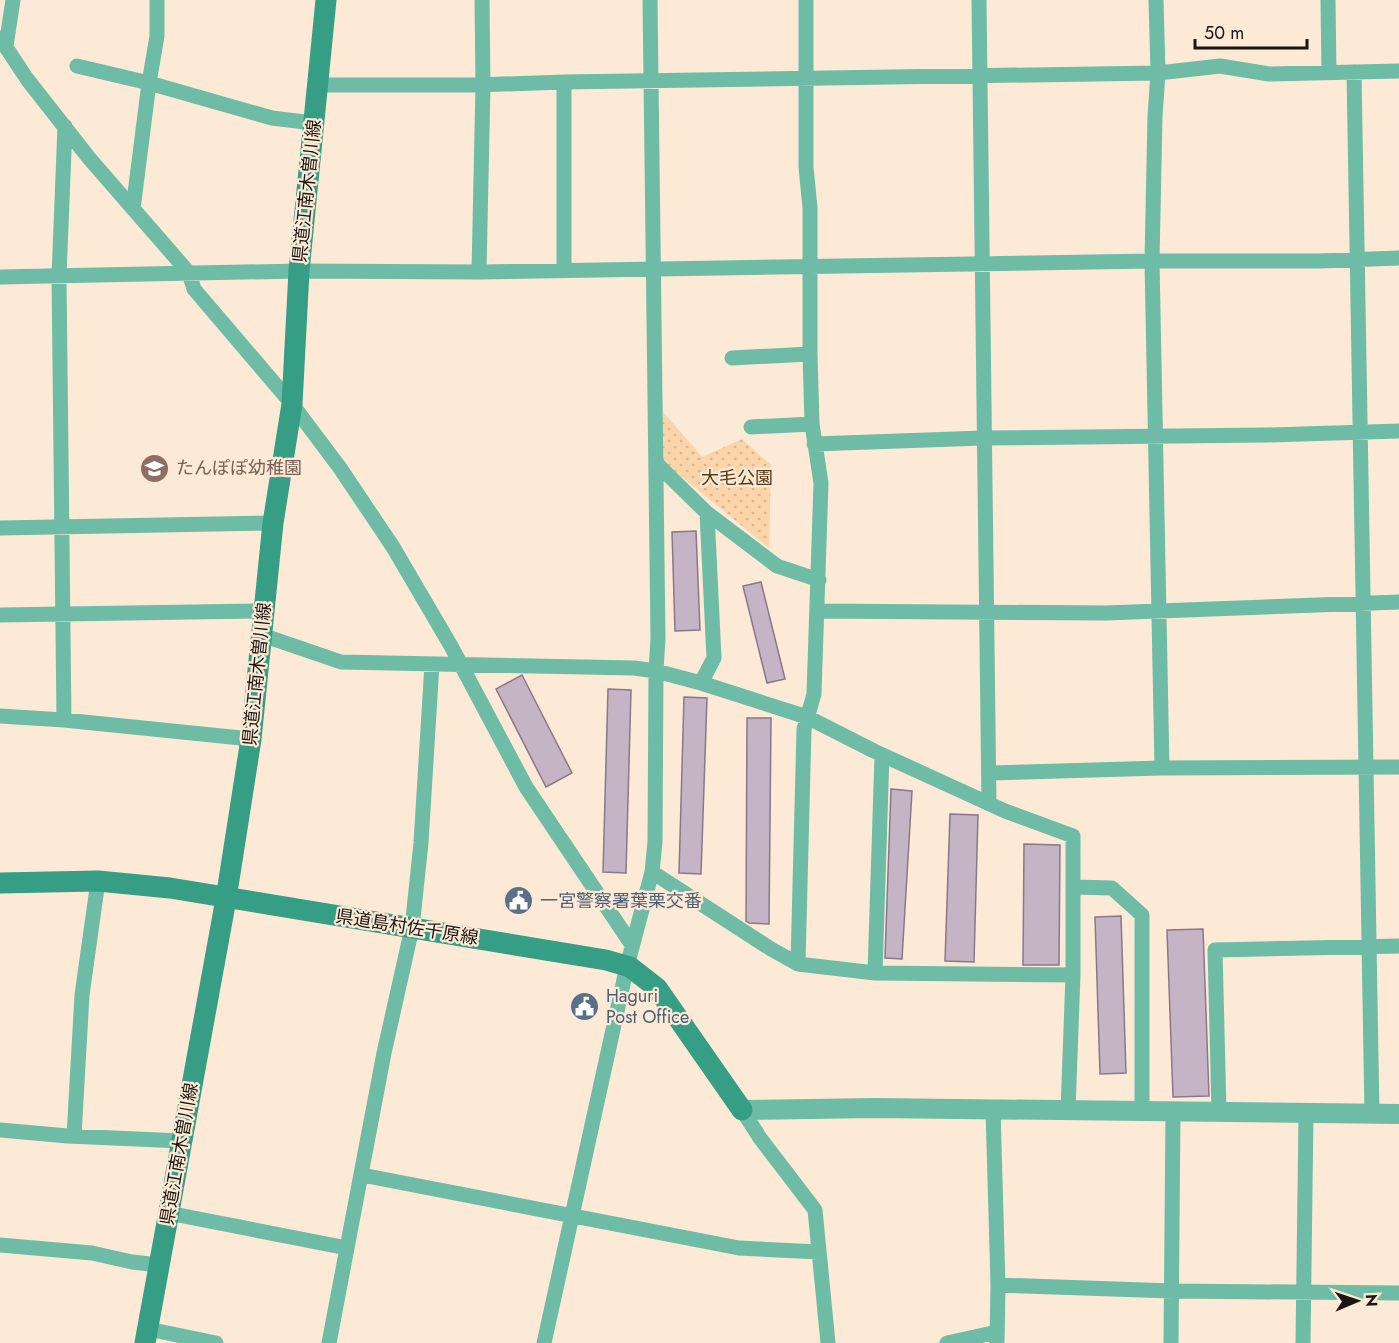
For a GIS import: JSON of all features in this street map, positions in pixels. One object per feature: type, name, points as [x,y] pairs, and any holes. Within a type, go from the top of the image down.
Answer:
[{"type":"main road","name":"県道江南木曽川線","points":[[146,1336],[226,899],[251,739],[273,523],[292,404],[299,271],[326,0]]},
{"type":"main road","name":"県道島村佐千原線","points":[[0,883],[98,881],[170,888],[226,899],[564,952],[627,966],[657,988],[742,1110]]},
{"type":"street","points":[[13,0],[3,42],[27,79],[89,158],[189,273],[194,289],[292,404],[340,468],[393,547],[462,665],[526,787],[632,945]]},
{"type":"street","points":[[133,209],[157,36],[157,0]]},
{"type":"street","points":[[479,273],[483,85],[482,0]]},
{"type":"street","points":[[544,1343],[627,966],[652,872],[655,842],[658,638],[650,0]]},
{"type":"street","points":[[798,964],[804,729],[814,694],[821,483],[812,424],[810,208],[806,167],[806,0]]},
{"type":"street","points":[[978,0],[989,804]]},
{"type":"street","points":[[1156,0],[1158,73],[1152,261],[1162,768]]},
{"type":"street","points":[[1328,0],[1329,73]]},
{"type":"street","points":[[77,66],[149,83],[272,118],[314,123]]},
{"type":"street","points":[[317,85],[483,85],[1158,73],[1220,66],[1269,74],[1399,71]]},
{"type":"street","points":[[1354,72],[1372,1115]]},
{"type":"street","points":[[564,82],[564,271]]},
{"type":"street","points":[[64,720],[59,276],[65,126]]},
{"type":"street","points":[[0,277],[299,271],[479,273],[1399,258]]},
{"type":"street","points":[[732,358],[810,354]]},
{"type":"street","points":[[751,427],[812,424]]},
{"type":"street","points":[[814,444],[983,438],[1155,437],[1399,431]]},
{"type":"street","points":[[656,463],[707,513],[777,566],[819,580]]},
{"type":"street","points":[[701,683],[714,658],[707,513]]},
{"type":"street","points":[[0,528],[273,523]]},
{"type":"street","points":[[818,611],[1106,613],[1399,603]]},
{"type":"street","points":[[0,615],[264,611]]},
{"type":"street","points":[[262,635],[341,662],[634,668],[656,671],[807,717],[989,804],[1073,836],[1073,975],[1068,1110]]},
{"type":"street","points":[[329,1343],[384,1053],[412,928],[421,843],[432,664]]},
{"type":"street","points":[[0,717],[64,720],[251,739]]},
{"type":"street","points":[[875,973],[882,754]]},
{"type":"street","points":[[990,773],[1162,768],[1399,767]]},
{"type":"street","points":[[652,872],[798,964],[875,973],[1073,975]]},
{"type":"street","points":[[74,1136],[82,995],[98,881]]},
{"type":"street","points":[[1073,887],[1112,888],[1142,915],[1142,1111]]},
{"type":"street","points":[[1219,1112],[1215,950],[1399,946]]},
{"type":"street","points":[[742,1110],[875,1108],[1399,1114]]},
{"type":"street","points":[[947,1343],[997,1337],[998,1285],[993,1109]]},
{"type":"street","points":[[742,1110],[760,1138],[815,1210],[828,1343]]},
{"type":"street","points":[[1171,1343],[1173,1112]]},
{"type":"street","points":[[1303,1343],[1306,1114]]},
{"type":"street","points":[[0,1130],[182,1141]]},
{"type":"street","points":[[362,1175],[739,1248],[819,1252]]},
{"type":"street","points":[[168,1213],[347,1248]]},
{"type":"street","points":[[0,1245],[92,1253],[132,1262],[159,1265]]},
{"type":"street","points":[[998,1285],[1172,1291],[1399,1293]]},
{"type":"street","points":[[146,1336],[216,1343]]},
{"type":"green space","name":"大毛公園","points":[[663,412],[702,457],[742,439],[771,465],[769,548],[660,459]]},
{"type":"building","points":[[696,531],[700,630],[675,631],[672,532]]},
{"type":"building","points":[[761,582],[785,679],[767,683],[743,586]]},
{"type":"building","points":[[522,675],[572,773],[546,787],[496,689]]},
{"type":"building","points":[[608,689],[631,690],[626,873],[603,872]]},
{"type":"building","points":[[684,697],[707,698],[701,874],[679,873]]},
{"type":"building","points":[[747,718],[771,718],[769,924],[746,921]]},
{"type":"building","points":[[891,789],[912,791],[902,959],[885,958]]},
{"type":"building","points":[[950,814],[978,815],[974,962],[945,961]]},
{"type":"building","points":[[1024,844],[1060,845],[1059,965],[1023,965]]},
{"type":"building","points":[[1121,916],[1126,1073],[1100,1074],[1095,917]]},
{"type":"building","points":[[1203,929],[1209,1096],[1173,1097],[1167,930]]},
{"type":"place","name":"たんぽぽ幼稚園","points":[[155,468]]},
{"type":"place","name":"一宮警察署葉栗交番","points":[[519,901]]},
{"type":"place","name":"Haguri Post Office","points":[[585,1006]]}]
